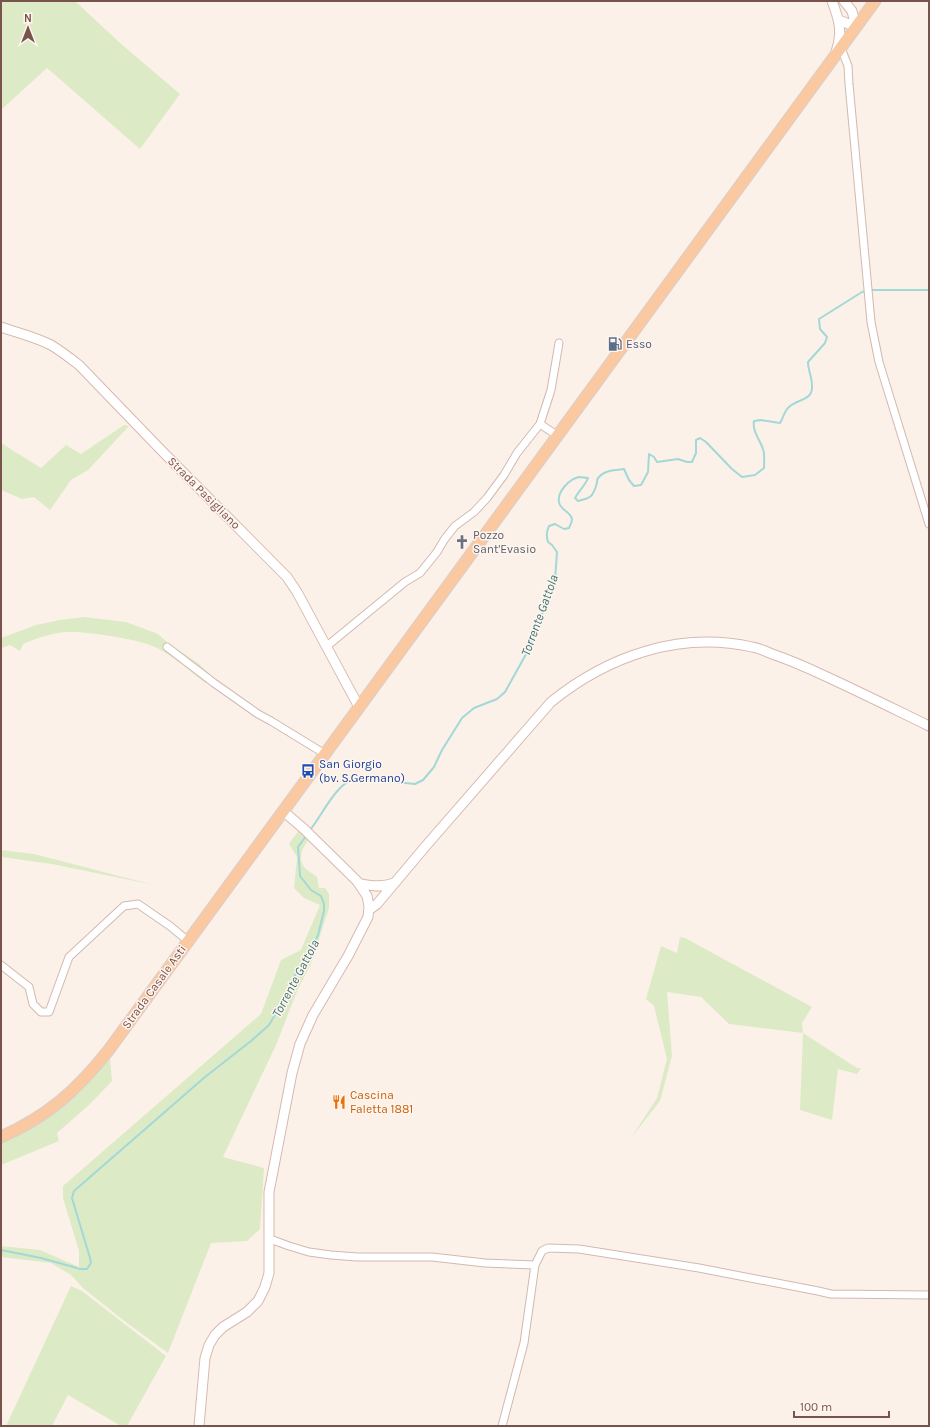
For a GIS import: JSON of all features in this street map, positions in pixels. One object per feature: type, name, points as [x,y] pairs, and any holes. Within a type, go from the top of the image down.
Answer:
[{"type":"main road","name":"Strada Casale Asti","points":[[1,1137],[35,1120],[56,1106],[92,1071],[108,1051],[876,1]]},
{"type":"street","points":[[832,1],[839,20],[840,31],[838,53],[849,72],[871,322],[879,362],[929,524]]},
{"type":"street","points":[[844,1],[852,12],[856,27]]},
{"type":"street","points":[[839,20],[856,27]]},
{"type":"street","name":"Strada Pasigliano","points":[[1,327],[51,345],[69,357],[92,378],[161,450],[278,567],[297,592],[359,707]]},
{"type":"street","points":[[327,646],[405,582],[420,572],[437,552],[455,526],[474,512],[504,476],[517,453],[540,424],[551,390],[558,343]]},
{"type":"street","points":[[540,424],[558,436]]},
{"type":"street","points":[[369,910],[377,904],[551,702],[586,677],[607,665],[634,654],[664,646],[691,643],[724,642],[753,647],[802,665],[929,726]]},
{"type":"street","points":[[167,647],[258,714],[325,754]]},
{"type":"street","points":[[199,1426],[205,1358],[208,1345],[223,1327],[247,1312],[258,1301],[265,1287],[269,1273],[269,1192],[292,1073],[300,1044],[313,1015],[366,922],[369,910],[367,896],[358,882],[283,811]]},
{"type":"street","points":[[358,882],[374,886],[384,886],[394,883]]},
{"type":"street","points":[[1,965],[28,987],[33,1004],[41,1012],[49,1012],[69,957],[124,906],[138,904],[170,926],[188,941]]},
{"type":"street","points":[[270,1238],[309,1252],[331,1255],[356,1257],[432,1257],[485,1263],[536,1265]]},
{"type":"street","points":[[502,1426],[524,1343],[536,1265],[542,1251],[548,1248],[579,1249],[699,1268],[818,1290],[831,1294],[929,1296]]},
{"type":"green space","points":[[1,1],[75,1],[120,43],[180,94],[140,149],[47,68],[1,110]]},
{"type":"green space","points":[[124,425],[129,426],[88,470],[71,480],[50,510],[34,497],[22,499],[1,490],[1,443],[41,468],[66,445],[81,454]]},
{"type":"green space","points":[[84,617],[126,622],[158,634],[169,644],[198,663],[215,679],[209,683],[205,683],[181,664],[155,647],[125,638],[99,634],[75,632],[55,633],[23,644],[20,651],[10,645],[1,648],[1,638],[36,625]]},
{"type":"green space","points":[[299,830],[308,841],[302,853],[302,864],[317,877],[319,888],[325,888],[329,894],[329,908],[311,964],[298,989],[276,1045],[223,1157],[264,1168],[260,1229],[247,1241],[211,1243],[168,1353],[83,1288],[71,1275],[51,1263],[1,1257],[1,1246],[40,1250],[79,1267],[79,1251],[63,1198],[63,1186],[261,1014],[281,960],[301,950],[320,905],[304,898],[294,888],[297,857],[289,844]]},
{"type":"green space","points":[[1,850],[34,854],[154,885],[52,864],[1,857]]},
{"type":"green space","points":[[680,937],[685,938],[812,1007],[802,1023],[803,1033],[729,1024],[701,997],[667,992],[672,1056],[660,1101],[631,1138],[657,1098],[667,1059],[654,1006],[646,999],[661,946],[677,953]]},
{"type":"green space","points":[[803,1033],[857,1068],[861,1068],[857,1074],[838,1069],[832,1120],[800,1110]]},
{"type":"green space","points":[[108,1051],[112,1081],[89,1105],[57,1133],[59,1141],[1,1165],[1,1137],[35,1121]]},
{"type":"green space","points":[[71,1286],[82,1291],[166,1356],[127,1426],[121,1426],[68,1395],[52,1426],[6,1426]]},
{"type":"waterway","name":"Torrente Gattola","points":[[871,290],[929,290]]},
{"type":"waterway","name":"Torrente Gattola","points":[[310,830],[335,793],[355,778],[415,784],[423,780],[434,767],[442,750],[462,718],[474,708],[497,699],[505,692],[530,647],[555,580],[557,552],[548,542],[547,532],[549,526],[555,524],[564,529],[569,528],[571,524],[571,516],[561,507],[559,502],[560,494],[564,486],[575,478],[588,478],[575,498],[578,501],[586,499],[593,494],[597,480],[601,475],[611,471],[624,469],[629,480],[634,486],[641,485],[648,472],[649,454],[654,457],[657,462],[678,459],[692,462],[696,453],[696,440],[700,438],[742,477],[755,475],[764,468],[764,453],[754,428],[754,421],[761,420],[780,423],[786,411],[792,404],[804,399],[810,394],[812,391],[812,383],[808,362],[825,343],[827,337],[820,329],[819,319],[866,291]]},
{"type":"waterway","name":"Torrente Gattola","points":[[79,1269],[87,1269],[91,1263],[72,1198],[74,1191],[205,1077],[269,1025],[287,994],[296,973],[308,958],[318,935],[324,911],[324,904],[321,896],[311,890],[300,876],[298,847],[306,836]]},
{"type":"waterway","name":"Torrente Gattola","points":[[1,1250],[41,1258],[77,1268]]},
{"type":"place","name":"Esso","points":[[615,344]]},
{"type":"place","name":"Pozzo Sant'Evasio","points":[[462,542]]},
{"type":"place","name":"San Giorgio (bv. S.Germano)","points":[[308,771]]},
{"type":"place","name":"Cascina Faletta 1881","points":[[339,1102]]}]
